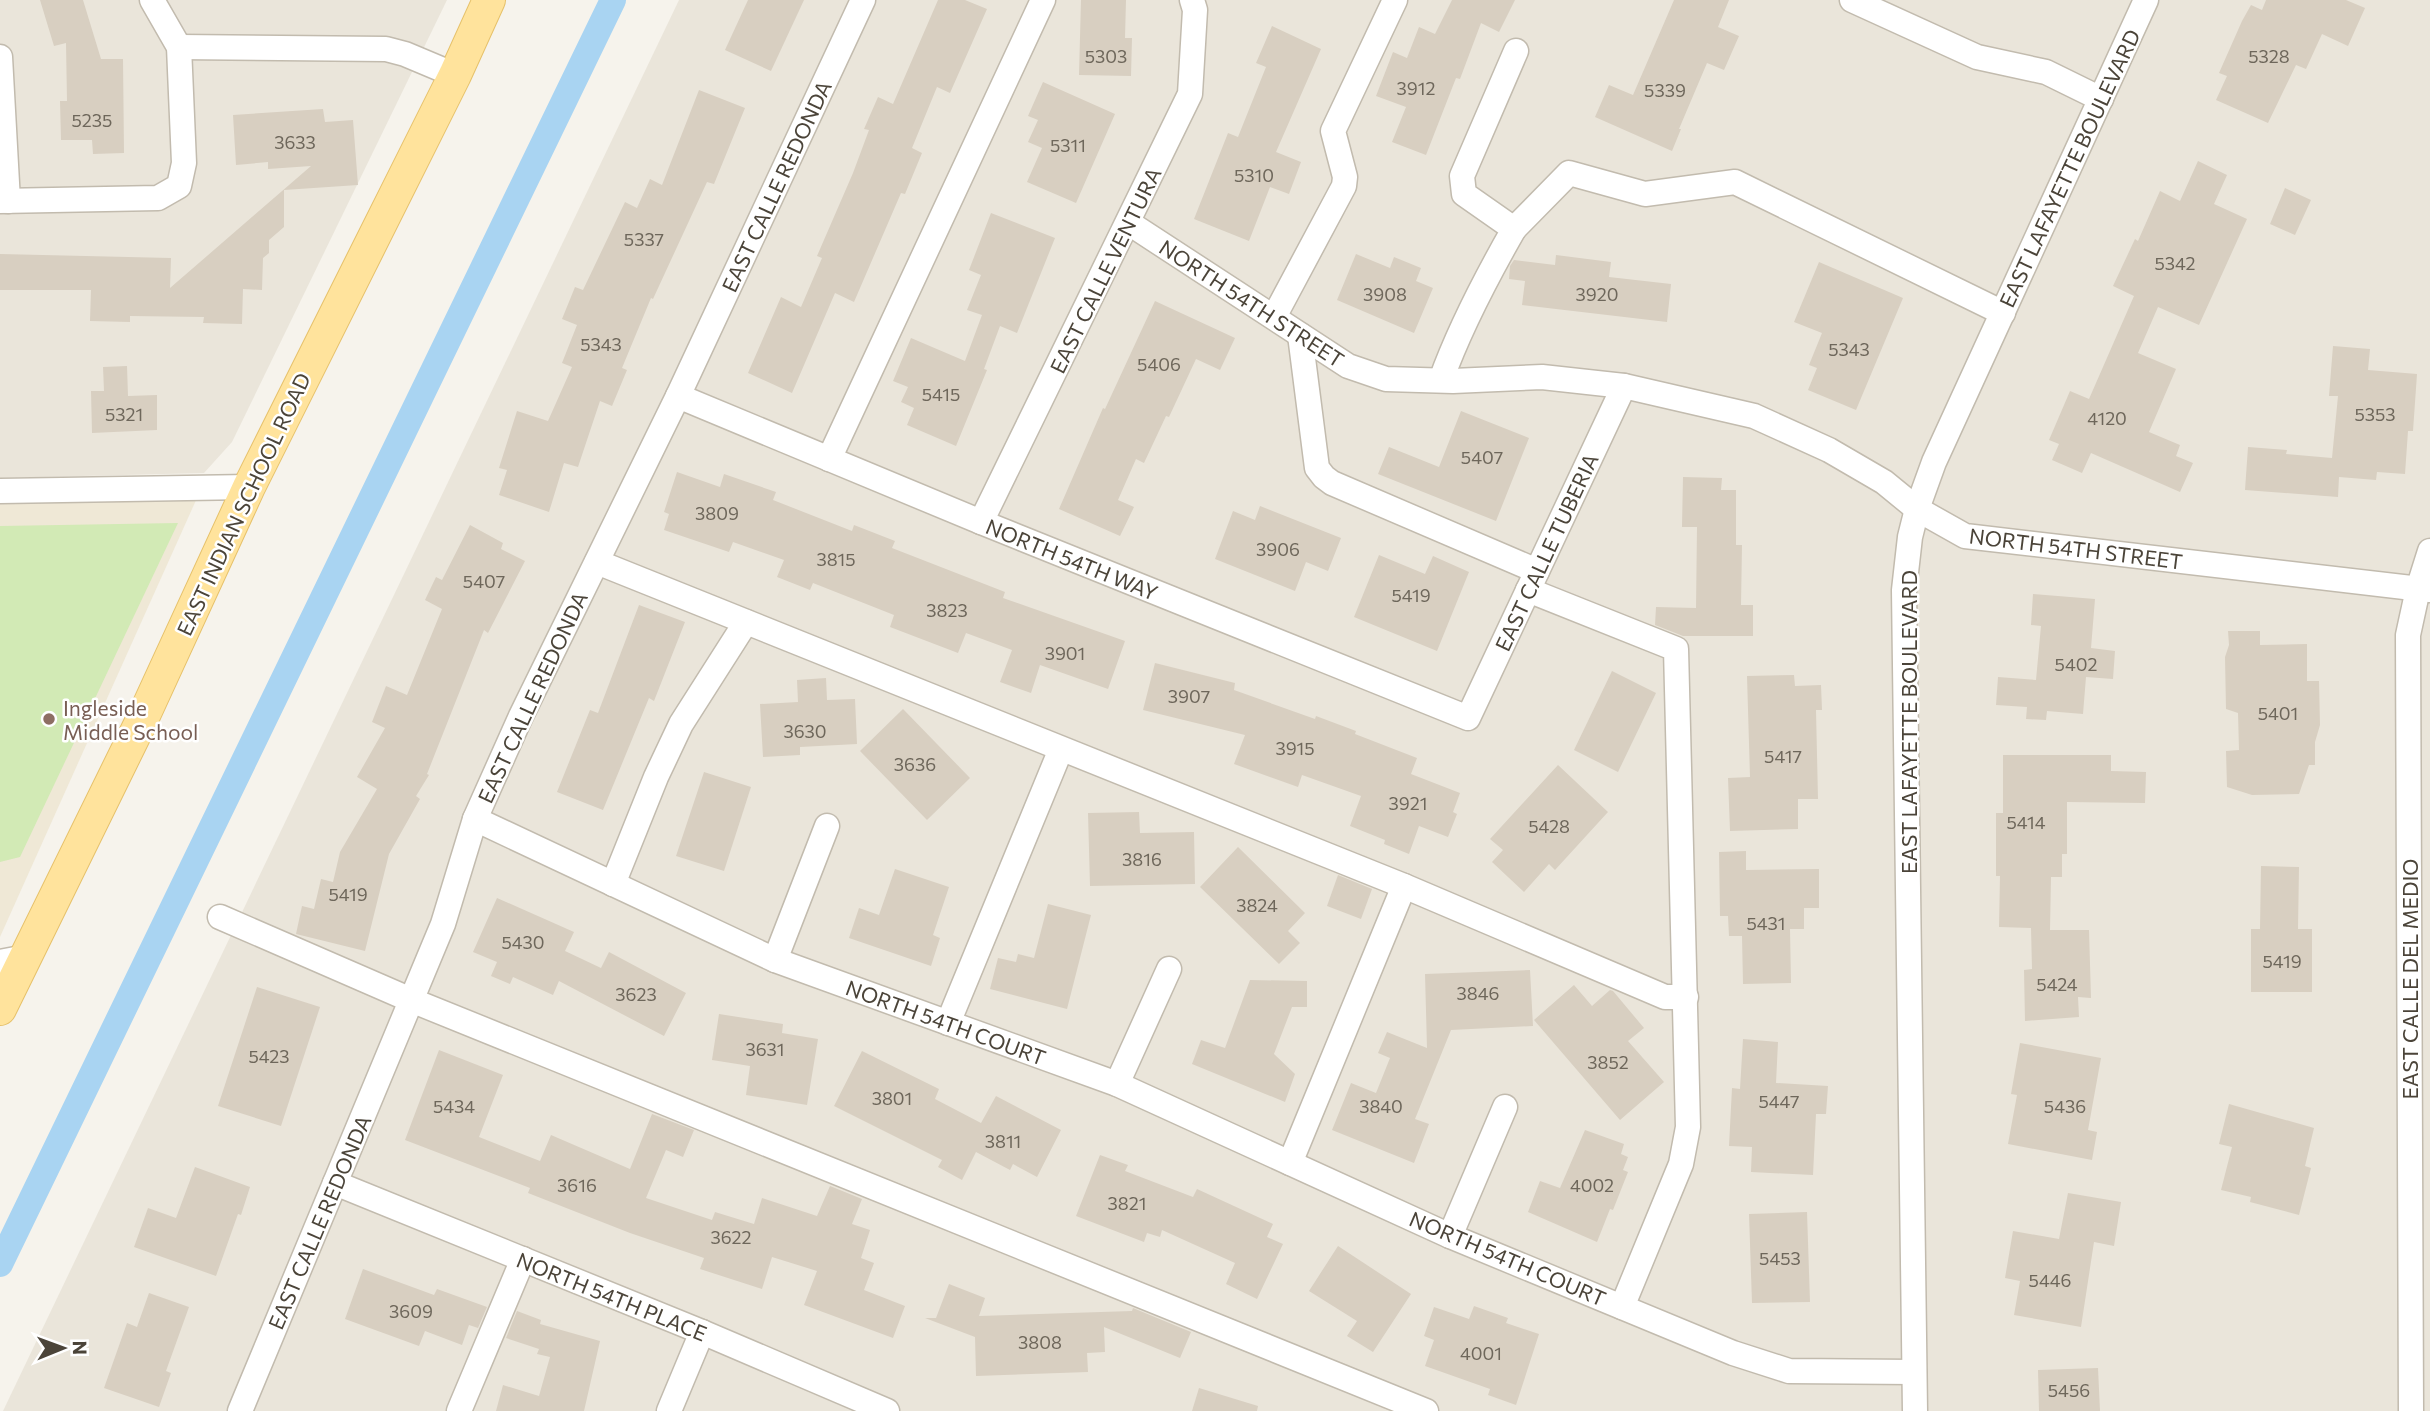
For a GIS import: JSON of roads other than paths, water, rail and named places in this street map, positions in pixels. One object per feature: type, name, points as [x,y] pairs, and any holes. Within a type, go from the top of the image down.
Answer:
[{"type":"main road","name":"EAST INDIAN SCHOOL ROAD","points":[[0,1009],[13,959],[140,724],[249,487],[489,0]]},
{"type":"street","points":[[0,57],[4,201],[158,198],[179,186],[184,163],[179,47],[152,0]]},
{"type":"street","name":"EAST CALLE REDONDA","points":[[240,1411],[443,924],[475,819],[521,716],[678,396],[863,0]]},
{"type":"street","points":[[829,459],[1043,0]]},
{"type":"street","points":[[1273,317],[1344,186],[1345,177],[1334,131],[1395,0]]},
{"type":"street","points":[[1852,0],[1977,57],[2046,72],[2101,99]]},
{"type":"street","name":"EAST LAFAYETTE BOULEVARD","points":[[1915,1411],[1904,590],[1910,537],[1934,462],[2146,0]]},
{"type":"street","name":"EAST CALLE VENTURA","points":[[981,522],[1190,94],[1193,5]]},
{"type":"street","points":[[179,47],[386,49],[405,54],[454,75]]},
{"type":"street","points":[[1514,229],[1464,194],[1462,176],[1516,51]]},
{"type":"street","points":[[1441,380],[1453,345],[1475,297],[1514,229],[1569,173],[1645,194],[1735,182],[2003,313]]},
{"type":"street","name":"NORTH 54TH STREET","points":[[1129,223],[1348,366],[1386,379],[1542,377],[1624,386],[1754,416],[1829,450],[1884,482],[1917,509],[1965,536],[2424,590]]},
{"type":"street","points":[[1300,335],[1317,468],[1324,477],[1676,649],[1688,1127],[1681,1164],[1622,1307]]},
{"type":"street","name":"EAST CALLE TUBERIA","points":[[1468,718],[1624,386]]},
{"type":"street","name":"NORTH 54TH WAY","points":[[678,396],[981,522],[1468,718]]},
{"type":"street","points":[[0,491],[249,487]]},
{"type":"street","name":"EAST CALLE DEL MEDIO","points":[[2411,1411],[2408,635],[2424,590],[2430,551]]},
{"type":"street","points":[[597,562],[1404,886],[1665,997],[1686,997]]},
{"type":"street","points":[[613,884],[656,777],[681,724],[746,622]]},
{"type":"street","points":[[948,1023],[1061,749]]},
{"type":"street","name":"NORTH 54TH COURT","points":[[475,819],[775,960],[1117,1084],[1450,1236],[1733,1353],[1789,1371],[1914,1372]]},
{"type":"street","points":[[775,960],[827,826]]},
{"type":"street","points":[[1290,1163],[1404,886]]},
{"type":"street","points":[[220,917],[411,1000],[1426,1411]]},
{"type":"street","points":[[1117,1084],[1169,969]]},
{"type":"street","points":[[1450,1236],[1504,1107]]},
{"type":"street","name":"NORTH 54TH PLACE","points":[[335,1183],[702,1332],[887,1411]]},
{"type":"street","points":[[459,1411],[523,1259]]},
{"type":"street","points":[[669,1411],[702,1332]]},
{"type":"waterway","points":[[0,1264],[613,0]]},
{"type":"place","name":"Ingleside Middle School","points":[[49,719]]}]
